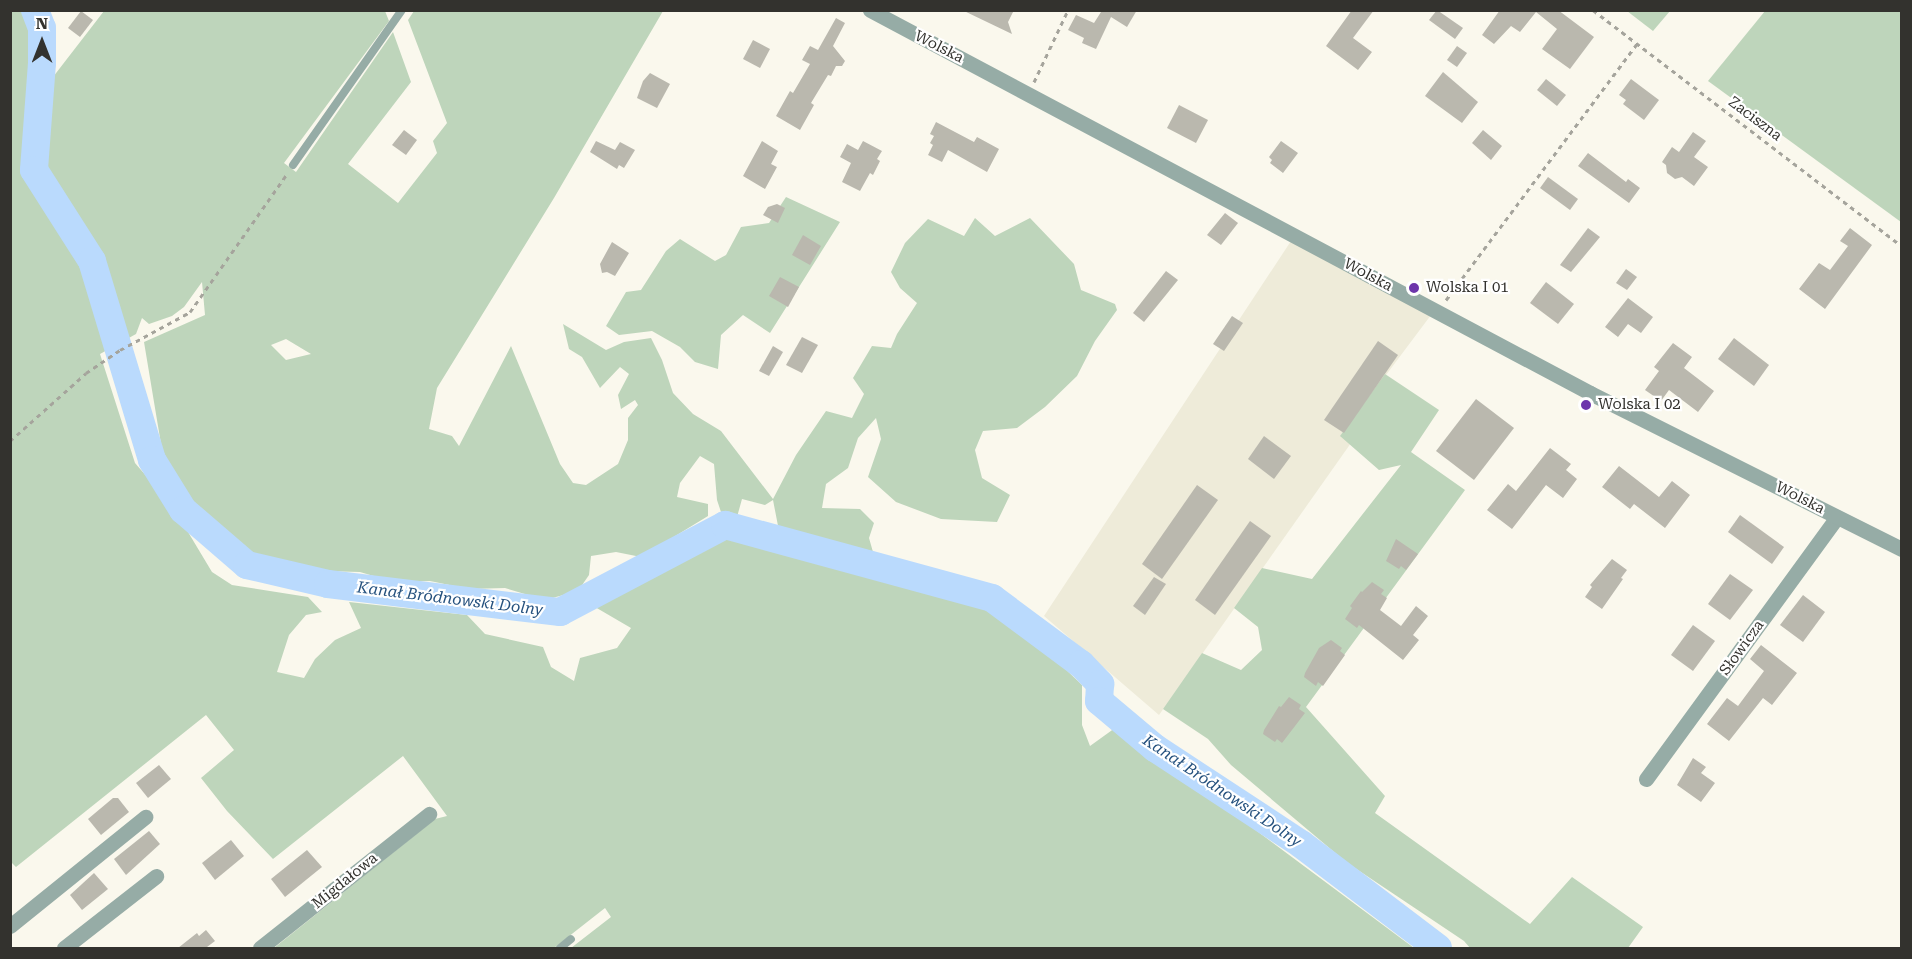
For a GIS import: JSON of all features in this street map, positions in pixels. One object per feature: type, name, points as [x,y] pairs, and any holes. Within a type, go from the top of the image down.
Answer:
[{"type":"street","name":"Wolska","points":[[870,10],[1590,393],[1902,549]]},
{"type":"street","name":"Słowicza","points":[[1647,779],[1837,517]]},
{"type":"street","name":"Migdałowa","points":[[260,948],[429,814]]},
{"type":"street","points":[[10,926],[145,817]]},
{"type":"street","points":[[64,948],[156,876]]},
{"type":"lane","points":[[293,165],[402,10]]},
{"type":"lane","points":[[560,948],[571,939]]},
{"type":"path","points":[[1029,93],[1068,10]]},
{"type":"path","name":"Zaciszna","points":[[1593,10],[1902,246]]},
{"type":"path","points":[[1437,311],[1637,44]]},
{"type":"path","points":[[10,441],[86,373],[120,350],[190,312],[293,165]]},
{"type":"shaded area","points":[[1291,241],[1431,315],[1341,435],[1351,443],[1159,715],[1044,616]]},
{"type":"green space","points":[[10,11],[45,11],[52,25],[53,77],[104,11],[385,11],[389,21],[284,163],[296,172],[393,32],[411,82],[348,164],[398,203],[437,153],[433,141],[447,123],[408,20],[414,11],[663,11],[554,198],[437,388],[429,429],[452,436],[459,446],[511,346],[560,464],[573,483],[586,485],[618,464],[628,440],[628,418],[638,405],[635,400],[621,409],[618,395],[629,374],[620,367],[600,388],[582,357],[569,349],[563,324],[606,350],[624,342],[651,338],[662,360],[673,393],[693,414],[721,431],[773,499],[796,455],[826,411],[852,418],[864,394],[853,378],[872,346],[891,348],[897,334],[917,303],[900,288],[891,272],[905,243],[928,219],[964,236],[975,218],[995,236],[1030,218],[1074,264],[1081,290],[1115,304],[1117,310],[1095,341],[1077,376],[1045,407],[1017,428],[983,431],[975,450],[982,478],[1010,495],[997,522],[941,519],[896,502],[868,477],[881,439],[876,418],[858,438],[848,468],[826,484],[822,508],[860,509],[874,523],[869,538],[873,552],[779,531],[773,500],[765,505],[742,499],[737,517],[722,515],[717,500],[714,464],[700,456],[680,483],[677,497],[708,504],[708,516],[641,557],[616,552],[591,556],[589,575],[578,591],[545,600],[505,588],[469,589],[430,581],[394,582],[360,572],[323,571],[275,583],[238,570],[219,553],[162,450],[144,342],[205,315],[202,282],[184,307],[172,316],[149,324],[142,318],[136,334],[100,354],[135,463],[173,507],[212,572],[232,585],[308,597],[322,612],[306,615],[289,635],[277,672],[304,678],[315,659],[335,640],[361,628],[349,602],[467,615],[485,634],[543,647],[551,667],[574,681],[580,658],[617,648],[631,628],[595,607],[726,537],[985,604],[1035,640],[1082,685],[1082,725],[1090,746],[1115,728],[1171,774],[1222,805],[1414,948],[571,948],[611,917],[605,908],[554,948],[274,948],[435,819],[447,816],[403,756],[273,859],[227,811],[201,778],[234,750],[206,715],[16,867],[10,861]],"holes":[[[286,339],[311,354],[286,360],[271,345]]]},
{"type":"green space","points":[[1627,11],[1670,11],[1653,31]]},
{"type":"green space","points":[[1765,11],[1901,11],[1901,222],[1708,81]]},
{"type":"green space","points":[[786,197],[840,222],[770,333],[743,315],[721,335],[718,369],[695,362],[680,347],[652,331],[619,335],[606,326],[626,292],[641,290],[666,251],[680,239],[715,261],[726,255],[741,227],[769,223]]},
{"type":"green space","points":[[1385,374],[1439,410],[1411,452],[1465,490],[1306,707],[1385,796],[1375,813],[1530,924],[1572,877],[1643,927],[1628,948],[1470,948],[1464,941],[1346,862],[1231,765],[1208,739],[1163,709],[1202,653],[1241,670],[1262,650],[1258,627],[1234,608],[1262,568],[1312,579],[1401,465],[1379,470],[1340,436]]},
{"type":"building","points":[[962,10],[1014,10],[1008,22],[1012,34]]},
{"type":"building","points":[[1099,10],[1137,10],[1127,27],[1111,17],[1096,49],[1082,43],[1084,38],[1068,30],[1076,15],[1094,23],[1101,12]]},
{"type":"building","points":[[1352,10],[1374,10],[1353,38],[1372,52],[1358,70],[1326,46]]},
{"type":"building","points":[[1437,10],[1463,28],[1455,39],[1429,20]]},
{"type":"building","points":[[1500,10],[1558,10],[1594,37],[1570,69],[1542,49],[1557,29],[1536,12],[1520,32],[1511,26],[1494,44],[1482,35]]},
{"type":"building","points":[[81,11],[93,20],[80,37],[68,28]]},
{"type":"building","points":[[836,18],[845,23],[833,46],[845,61],[842,66],[836,66],[831,76],[828,75],[811,103],[814,105],[800,130],[776,116],[790,91],[793,93],[810,64],[802,60],[810,46],[818,50]]},
{"type":"building","points":[[753,40],[770,49],[760,68],[743,59]]},
{"type":"building","points":[[1457,46],[1467,53],[1457,67],[1447,60]]},
{"type":"building","points":[[1443,72],[1478,102],[1462,123],[1425,96]]},
{"type":"building","points":[[650,73],[670,84],[657,108],[637,98],[643,81]]},
{"type":"building","points":[[1546,79],[1566,95],[1557,106],[1537,90]]},
{"type":"building","points":[[1631,79],[1659,100],[1644,120],[1623,104],[1626,100],[1619,95]]},
{"type":"building","points":[[1179,105],[1208,120],[1196,143],[1167,128]]},
{"type":"building","points":[[936,122],[974,142],[977,137],[999,149],[987,172],[948,150],[942,162],[928,155],[934,136],[930,134]]},
{"type":"building","points":[[404,130],[417,140],[406,155],[392,145]]},
{"type":"building","points":[[1483,130],[1502,146],[1491,160],[1472,143]]},
{"type":"building","points":[[1693,132],[1706,141],[1694,157],[1708,167],[1694,186],[1682,177],[1675,179],[1667,173],[1666,165],[1662,162],[1672,147],[1679,152]]},
{"type":"building","points":[[596,141],[615,150],[620,142],[635,150],[624,168],[619,165],[617,169],[590,152]]},
{"type":"building","points":[[762,141],[778,151],[771,164],[777,167],[765,189],[743,176]]},
{"type":"building","points":[[863,141],[882,151],[877,159],[880,161],[873,175],[870,173],[860,191],[842,182],[851,163],[840,157],[847,144],[858,150]]},
{"type":"building","points":[[1281,141],[1298,153],[1283,173],[1270,163],[1272,160],[1269,157]]},
{"type":"building","points":[[1588,153],[1626,182],[1628,179],[1640,188],[1629,203],[1578,166]]},
{"type":"building","points":[[1548,177],[1578,199],[1570,210],[1540,188]]},
{"type":"building","points":[[777,204],[785,208],[778,223],[763,215],[768,207]]},
{"type":"building","points":[[1225,213],[1238,223],[1221,245],[1207,235]]},
{"type":"building","points":[[1588,228],[1600,237],[1571,272],[1560,265]]},
{"type":"building","points":[[1850,228],[1872,245],[1825,309],[1799,289],[1819,263],[1830,270],[1848,246],[1840,241]]},
{"type":"building","points":[[803,235],[821,246],[810,265],[792,255]]},
{"type":"building","points":[[612,242],[629,253],[615,276],[607,272],[602,273],[600,264]]},
{"type":"building","points":[[1626,269],[1637,277],[1627,290],[1616,283]]},
{"type":"building","points":[[1166,271],[1178,280],[1144,322],[1133,313]]},
{"type":"building","points":[[780,277],[799,287],[788,307],[769,296]]},
{"type":"building","points":[[1546,282],[1574,304],[1558,324],[1530,303]]},
{"type":"building","points":[[1628,298],[1653,317],[1641,333],[1628,324],[1618,337],[1605,327]]},
{"type":"building","points":[[1232,316],[1243,323],[1224,351],[1213,344]]},
{"type":"building","points":[[802,337],[818,345],[802,373],[786,365]]},
{"type":"building","points":[[1734,338],[1769,365],[1754,386],[1718,359]]},
{"type":"building","points":[[1378,341],[1398,355],[1344,433],[1324,420]]},
{"type":"building","points":[[1673,343],[1692,357],[1684,368],[1714,391],[1698,412],[1669,390],[1661,401],[1645,390],[1659,371],[1654,367]]},
{"type":"building","points":[[773,346],[783,352],[769,376],[759,371]]},
{"type":"building","points":[[1476,399],[1514,428],[1474,480],[1436,451]]},
{"type":"building","points":[[1264,436],[1291,456],[1274,479],[1248,459]]},
{"type":"building","points":[[1550,448],[1571,464],[1566,470],[1577,479],[1563,498],[1546,485],[1512,529],[1487,510],[1508,484],[1516,491]]},
{"type":"building","points":[[1619,466],[1659,497],[1672,481],[1690,495],[1665,528],[1634,504],[1630,509],[1602,487]]},
{"type":"building","points":[[1197,485],[1218,500],[1162,579],[1142,564]]},
{"type":"building","points":[[1740,515],[1784,547],[1772,564],[1728,532]]},
{"type":"building","points":[[1250,521],[1271,536],[1215,615],[1195,600]]},
{"type":"building","points":[[1396,539],[1418,554],[1406,570],[1401,566],[1399,569],[1386,561]]},
{"type":"building","points":[[1612,559],[1627,570],[1602,609],[1585,597],[1592,587],[1590,585]]},
{"type":"building","points":[[1730,574],[1753,590],[1730,620],[1708,604]]},
{"type":"building","points":[[1154,577],[1166,584],[1145,615],[1133,606]]},
{"type":"building","points":[[1372,582],[1384,590],[1381,594],[1387,598],[1380,610],[1401,626],[1416,606],[1428,616],[1413,635],[1419,640],[1403,660],[1359,625],[1357,628],[1345,619],[1352,608],[1350,606],[1361,591]]},
{"type":"building","points":[[1803,595],[1825,612],[1803,642],[1780,625]]},
{"type":"building","points":[[1693,625],[1715,641],[1693,671],[1671,655]]},
{"type":"building","points":[[1331,640],[1342,648],[1340,651],[1345,655],[1323,686],[1318,682],[1316,686],[1304,677],[1305,673],[1319,648]]},
{"type":"building","points":[[1761,645],[1797,673],[1772,705],[1763,698],[1729,741],[1707,724],[1727,698],[1738,706],[1764,671],[1750,659]]},
{"type":"building","points":[[1289,697],[1301,705],[1299,709],[1305,713],[1282,743],[1277,739],[1275,742],[1263,734],[1264,730],[1279,706],[1281,707]]},
{"type":"building","points":[[1693,758],[1706,767],[1701,773],[1715,783],[1701,802],[1677,785]]},
{"type":"building","points":[[159,765],[171,779],[148,798],[136,783]]},
{"type":"building","points":[[113,798],[118,798],[129,812],[101,835],[88,819]]},
{"type":"building","points":[[149,831],[160,844],[126,875],[114,859]]},
{"type":"building","points":[[231,840],[244,856],[215,880],[202,863]]},
{"type":"building","points":[[307,850],[322,867],[285,897],[271,879]]},
{"type":"building","points":[[94,873],[108,889],[82,910],[70,895]]},
{"type":"building","points":[[206,930],[215,941],[207,947],[209,948],[178,948],[197,933],[199,936]]},
{"type":"waterway","name":"Kanał Bródnowski Dolny","points":[[35,10],[42,28],[42,63],[34,170],[92,261],[152,460],[183,510],[247,565],[328,584],[560,612],[725,525],[992,598],[1081,664],[1100,684],[1099,701],[1155,748],[1301,844],[1438,948]]},
{"type":"place","name":"Wolska I 01","points":[[1414,288]]},
{"type":"place","name":"Wolska I 02","points":[[1586,405]]}]
